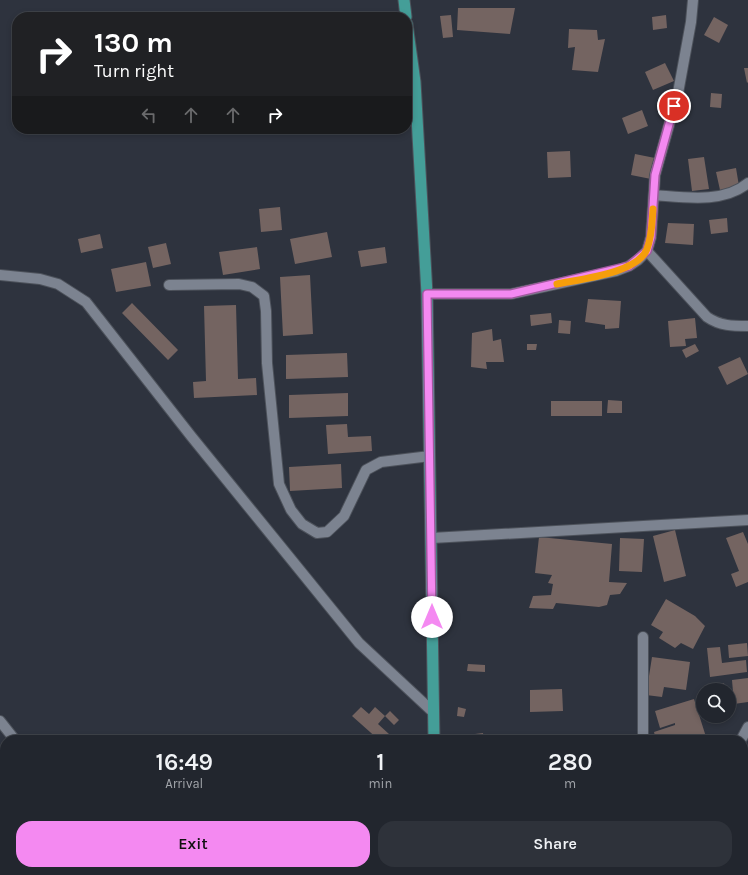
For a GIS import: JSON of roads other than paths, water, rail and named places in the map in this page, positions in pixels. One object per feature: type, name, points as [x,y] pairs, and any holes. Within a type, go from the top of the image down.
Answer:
[{"type":"highway","points":[[404,0],[405,12]]},
{"type":"highway","points":[[412,60],[415,82],[427,294],[432,538],[432,711],[434,735]]},
{"type":"street","points":[[427,294],[511,294],[623,269],[647,251],[651,237],[659,156],[678,93],[691,22],[693,0]]},
{"type":"street","points":[[654,195],[694,198],[738,190],[748,183]]},
{"type":"street","points":[[647,251],[707,317],[715,323],[748,326]]},
{"type":"street","points":[[0,275],[40,279],[58,284],[86,302],[191,436],[358,643],[432,711]]},
{"type":"street","points":[[169,285],[240,284],[252,287],[264,296],[266,311],[267,363],[278,484],[291,510],[302,524],[317,533],[327,532],[344,516],[366,470],[381,462],[430,456]]},
{"type":"street","points":[[432,538],[748,520]]},
{"type":"street","points":[[643,637],[643,735]]},
{"type":"street","points":[[0,721],[11,735]]}]
